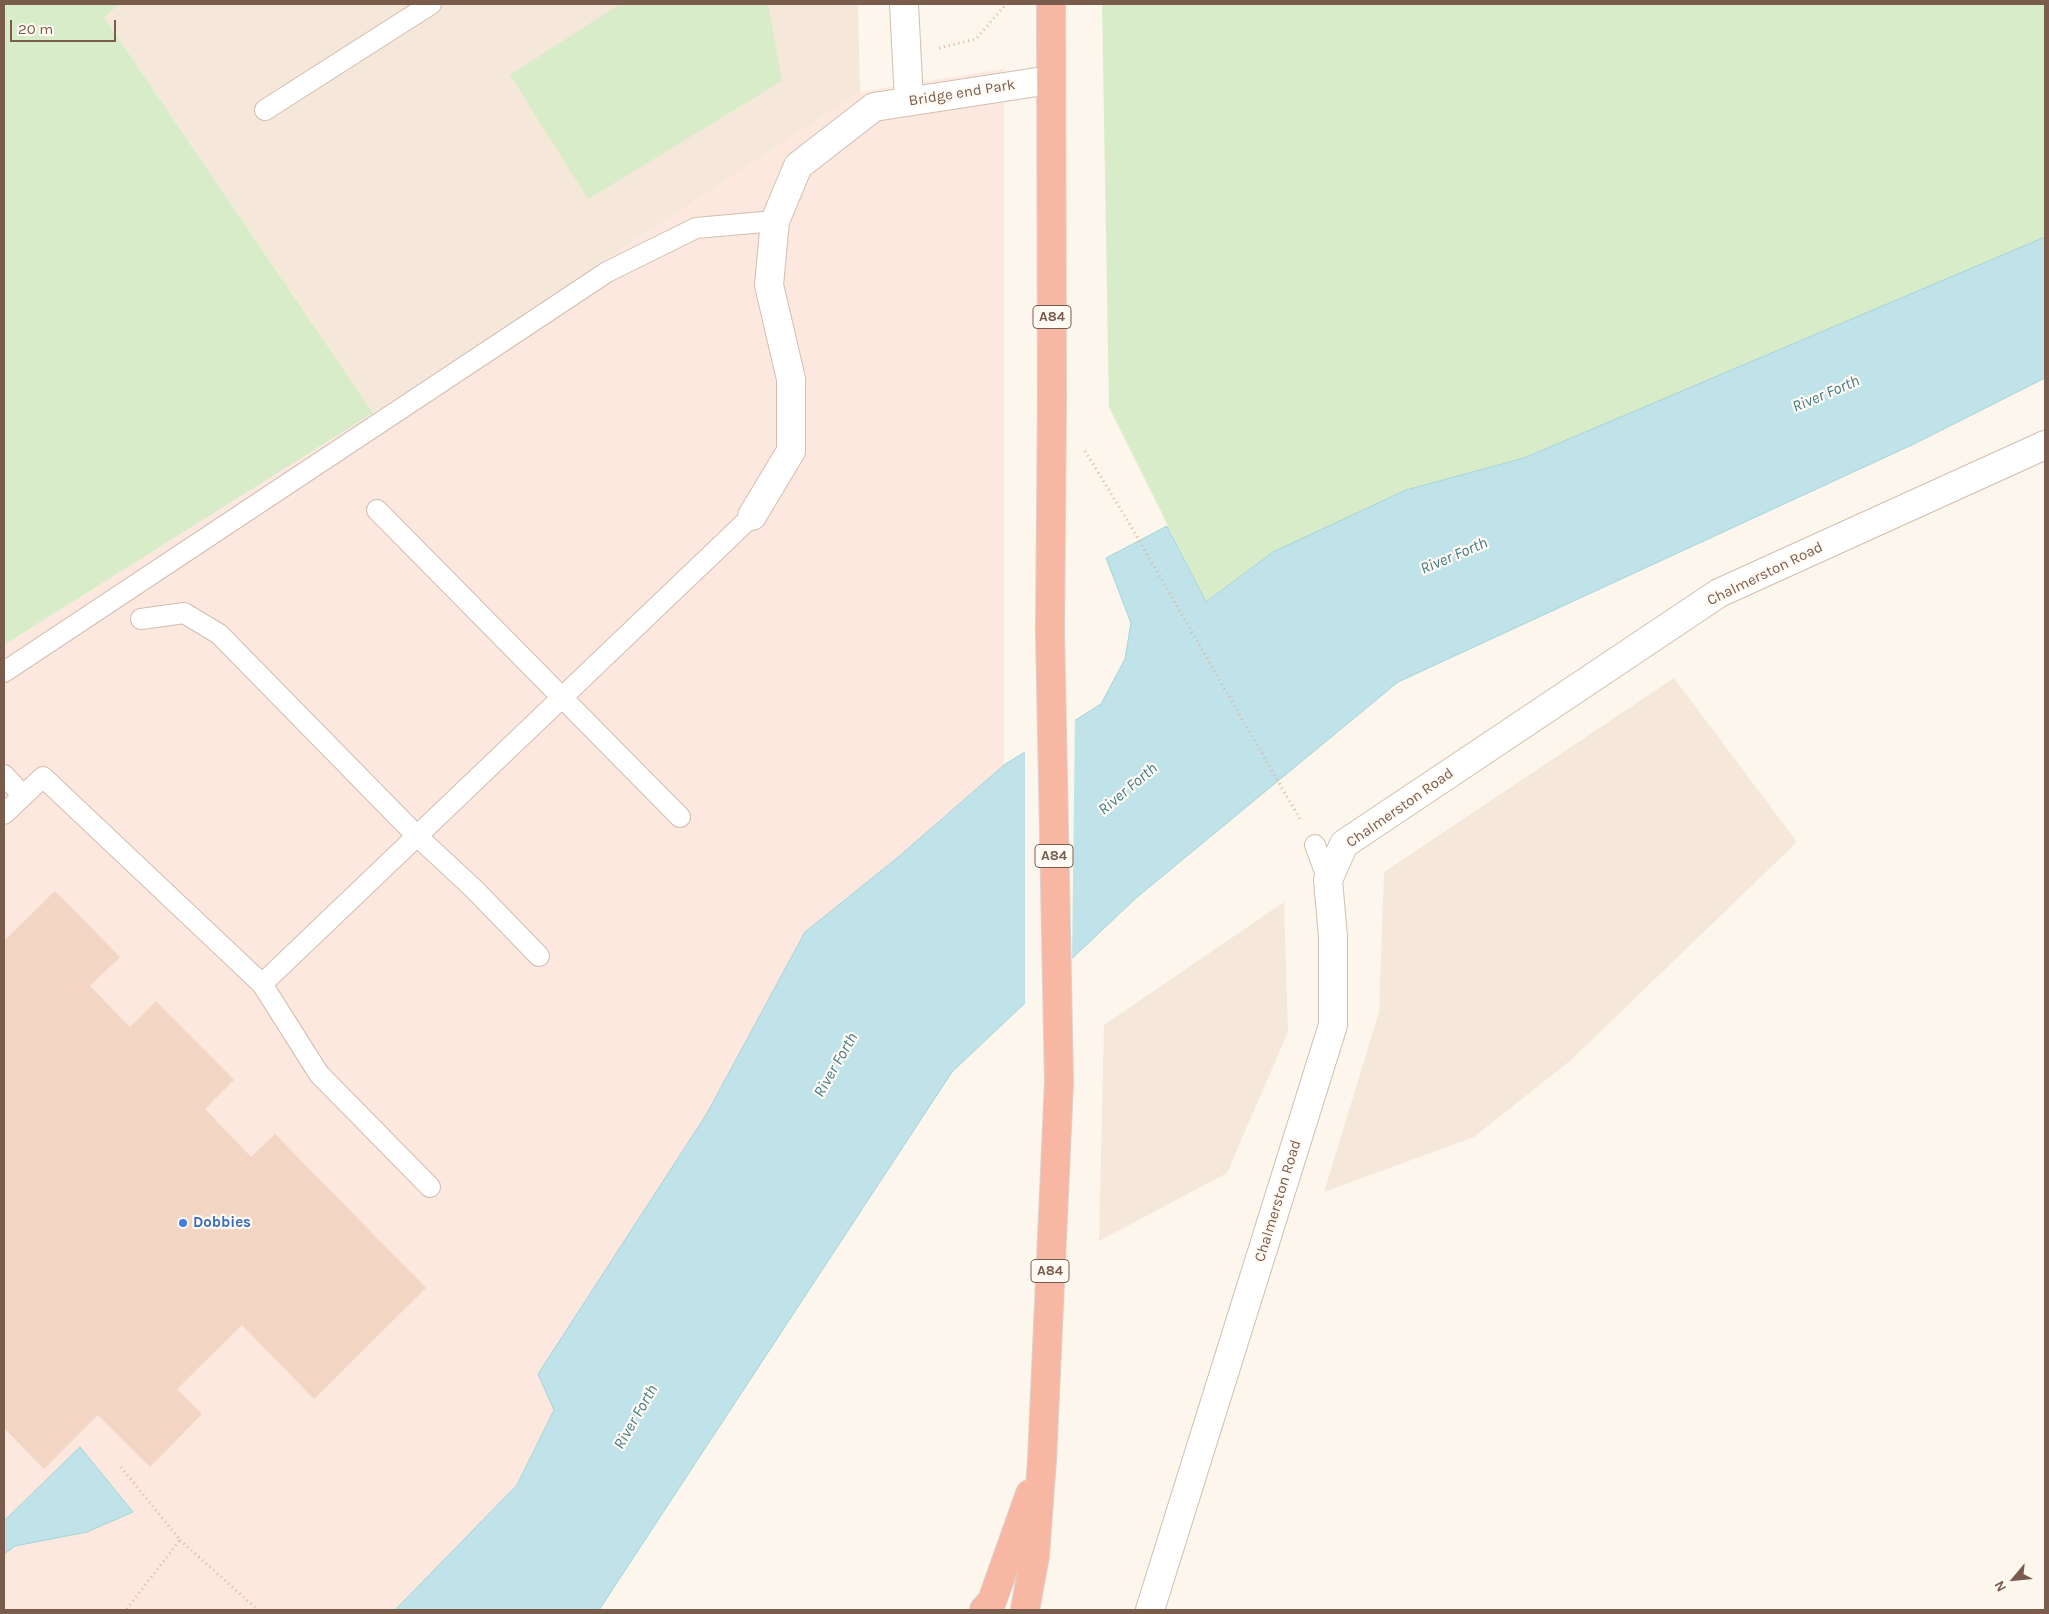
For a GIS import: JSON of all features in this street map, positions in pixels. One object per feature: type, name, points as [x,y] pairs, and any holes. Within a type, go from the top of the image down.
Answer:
[{"type":"highway","name":"A84","points":[[1025,1610],[1035,1555],[1042,1460],[1059,1082],[1050,631],[1052,397],[1051,4]]},
{"type":"highway","name":"A84","points":[[984,1610],[992,1601],[1042,1460]]},
{"type":"street","points":[[904,4],[909,101]]},
{"type":"street","name":"Bridge end Park","points":[[776,221],[798,166],[874,107],[1050,80]]},
{"type":"street","points":[[752,516],[790,452],[791,379],[768,285],[776,221]]},
{"type":"street","name":"Chalmerston Road","points":[[1150,1610],[1333,1025],[1333,937],[1328,880],[1344,844],[1719,593],[2045,445]]},
{"type":"lane","points":[[265,110],[431,4]]},
{"type":"lane","points":[[4,672],[607,272],[696,228],[776,221]]},
{"type":"lane","points":[[377,510],[680,817]]},
{"type":"lane","points":[[262,984],[752,516]]},
{"type":"lane","points":[[141,619],[184,613],[219,634],[417,836],[539,956]]},
{"type":"lane","points":[[4,774],[23,796]]},
{"type":"lane","points":[[4,814],[43,777],[262,984],[319,1074],[430,1187]]},
{"type":"lane","points":[[1315,845],[1328,880]]},
{"type":"path","points":[[907,53],[942,48],[976,39],[1006,4]]},
{"type":"path","points":[[1083,448],[1129,523],[1315,845]]},
{"type":"path","points":[[121,1467],[180,1540],[258,1610]]},
{"type":"path","points":[[126,1610],[180,1540]]},
{"type":"shaded area","points":[[120,4],[858,4],[860,92],[373,413],[104,17]]},
{"type":"shaded area","points":[[1004,69],[1004,765],[897,858],[805,932],[706,1115],[517,1485],[395,1610],[4,1610],[4,645],[373,413],[860,92]]},
{"type":"shaded area","points":[[1674,678],[1797,842],[1571,1060],[1474,1137],[1324,1192],[1379,1012],[1384,872]]},
{"type":"shaded area","points":[[1284,902],[1288,1032],[1227,1173],[1099,1241],[1104,1025]]},
{"type":"green space","points":[[4,4],[120,4],[104,17],[373,413],[4,645]]},
{"type":"green space","points":[[620,4],[768,4],[782,81],[588,199],[510,75]]},
{"type":"green space","points":[[1102,4],[2045,4],[2045,237],[1524,458],[1406,490],[1273,552],[1206,602],[1109,407]]},
{"type":"water","name":"River Forth","points":[[2045,237],[2045,378],[1914,444],[1398,682],[1136,898],[952,1072],[599,1610],[395,1610],[517,1485],[554,1410],[538,1374],[706,1115],[805,932],[897,858],[1004,765],[1101,704],[1125,659],[1131,623],[1106,558],[1167,526],[1206,602],[1273,552],[1406,490],[1524,458]]},
{"type":"water","points":[[80,1447],[133,1512],[87,1532],[15,1546],[4,1554],[4,1521]]},
{"type":"pier","points":[[1075,717],[1072,962],[1025,1006],[1025,749]]},
{"type":"building","name":"Dobbies","points":[[55,891],[120,957],[90,986],[130,1027],[156,1001],[234,1080],[205,1109],[251,1157],[275,1134],[426,1288],[314,1399],[242,1325],[177,1389],[202,1414],[150,1467],[98,1415],[44,1469],[4,1428],[4,941]]},
{"type":"place","name":"Dobbies","points":[[183,1223]]}]
